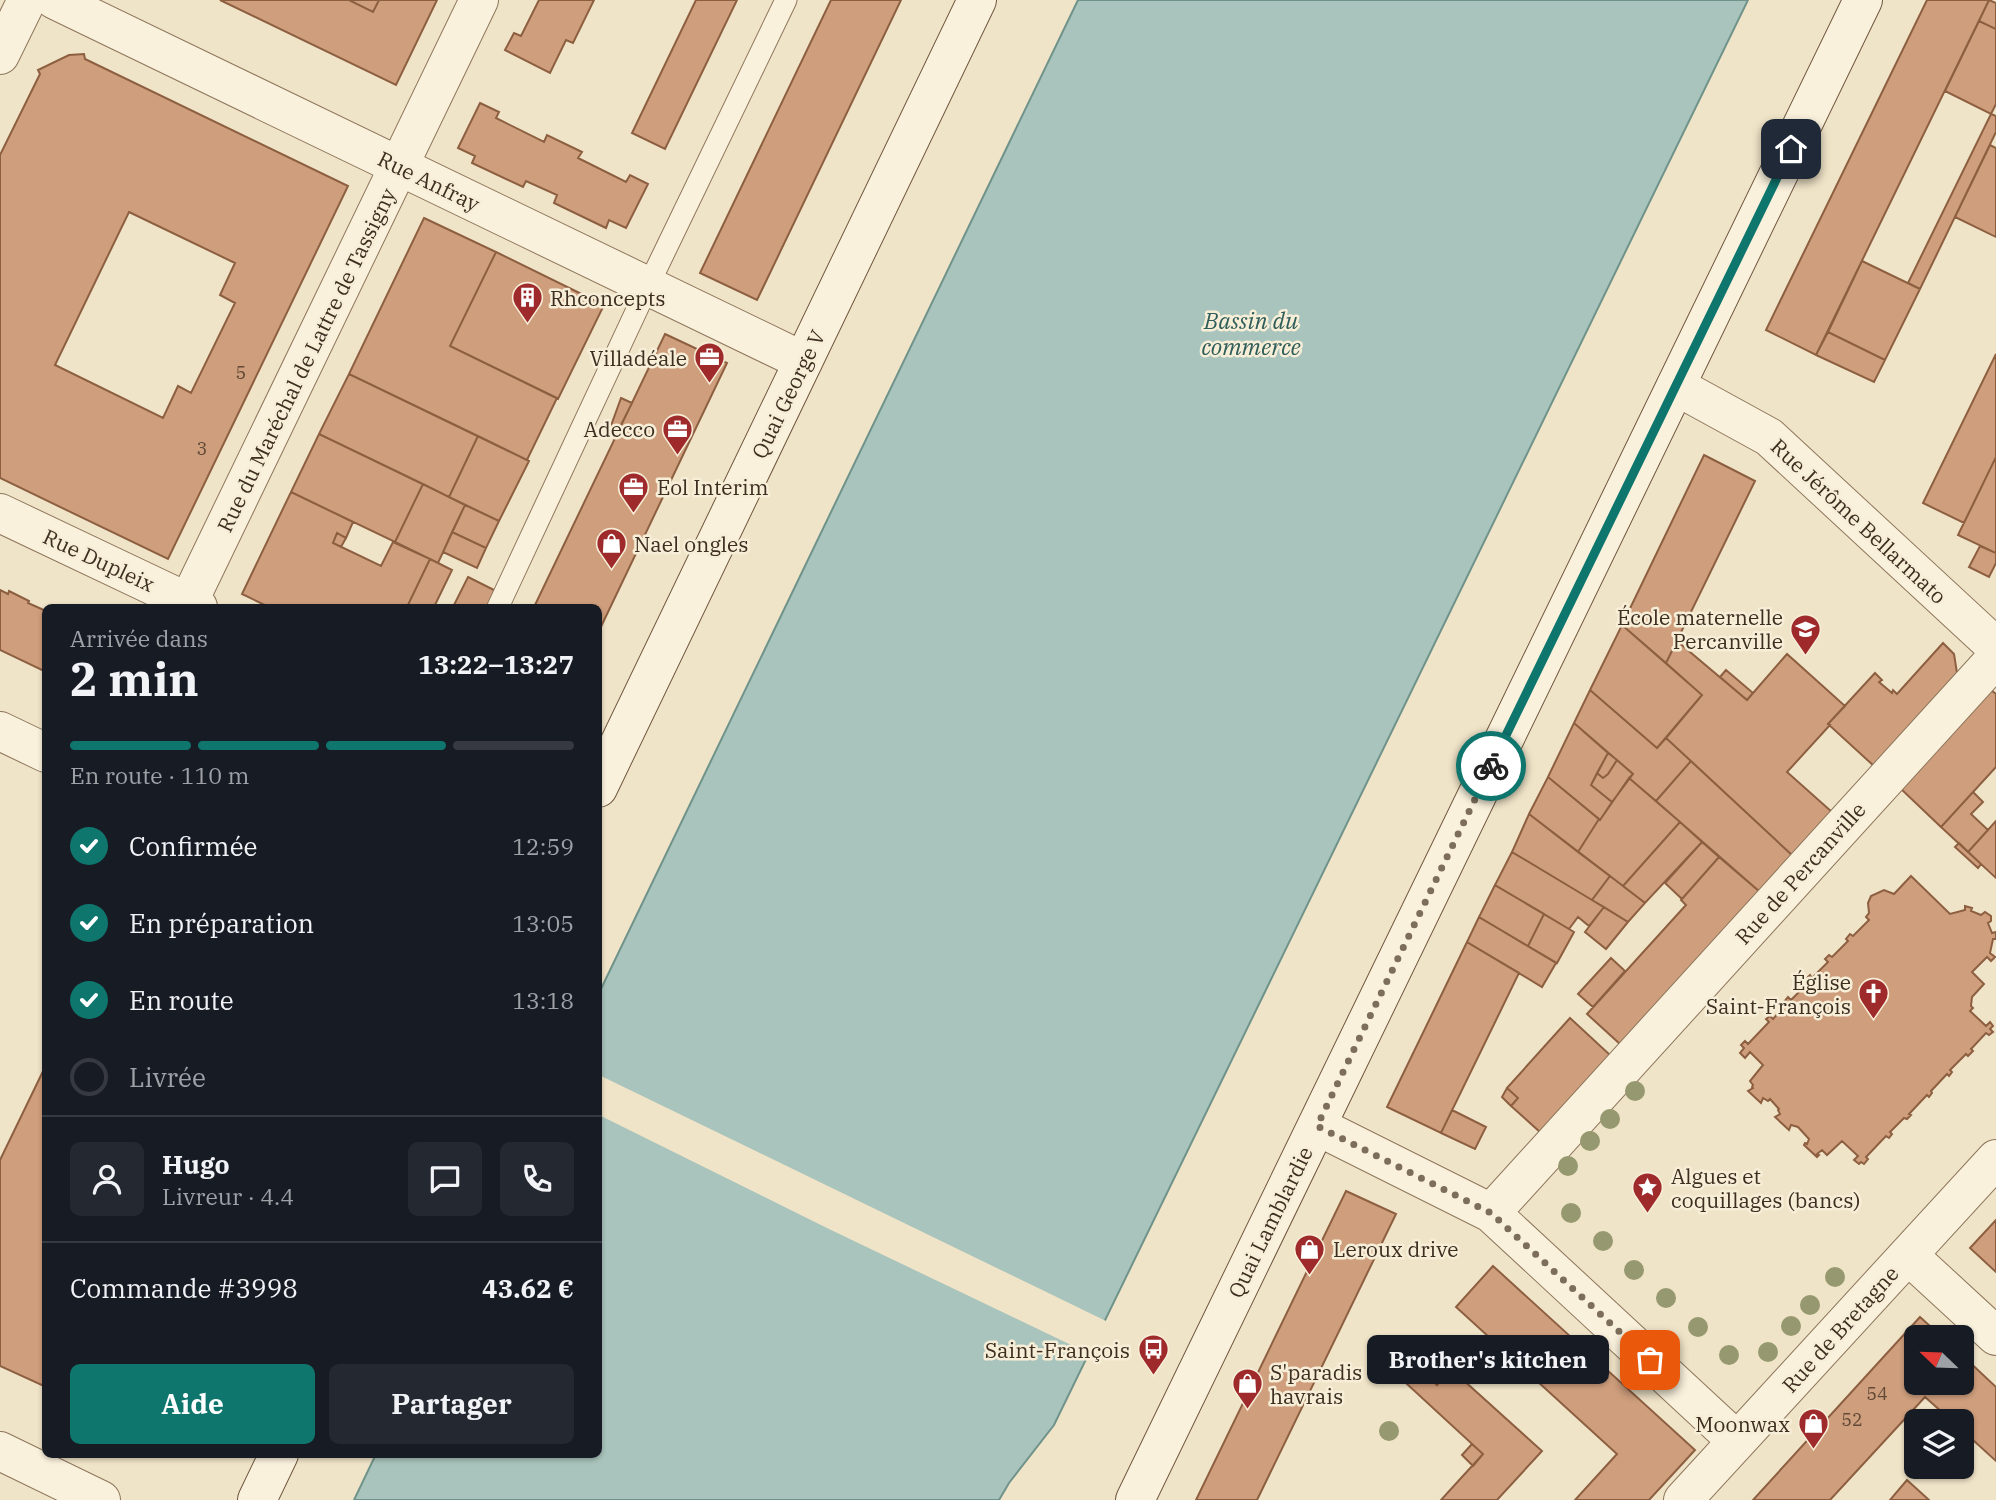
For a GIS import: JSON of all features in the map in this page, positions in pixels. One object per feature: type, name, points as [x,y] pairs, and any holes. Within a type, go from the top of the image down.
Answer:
[{"type":"street","points":[[0,55],[27,0]]},
{"type":"street","name":"Rue Anfray","points":[[55,0],[803,361]]},
{"type":"street","name":"Rue du Maréchal de Lattre de Tassigny","points":[[192,604],[479,0]]},
{"type":"street","name":"Quai George V","points":[[602,780],[977,0]]},
{"type":"street","name":"Quai Lamblardie","points":[[1135,1500],[1863,0]]},
{"type":"street","name":"Rue Jérôme Bellarmato","points":[[1676,386],[1769,437],[1996,647]]},
{"type":"street","name":"Rue Dupleix","points":[[0,513],[187,604]]},
{"type":"street","name":"Rue de Percanville","points":[[1491,1213],[1996,658]]},
{"type":"street","points":[[0,731],[42,751]]},
{"type":"street","points":[[1317,1126],[1491,1213],[1737,1441]]},
{"type":"street","name":"Rue de Bretagne","points":[[1683,1500],[1996,1159]]},
{"type":"street","points":[[1908,1255],[1996,1336]]},
{"type":"street","points":[[0,1451],[101,1500]]},
{"type":"street","points":[[257,1500],[277,1458]]},
{"type":"lane","points":[[499,604],[786,0]]},
{"type":"water","name":"Bassin du commerce","points":[[1078,0],[1748,0],[1054,1425],[999,1500],[354,1500],[374,1458],[602,1458],[602,987]]},
{"type":"pier","points":[[602,1076],[1108,1322],[1092,1355],[602,1116]]},
{"type":"building","points":[[220,0],[349,0],[373,12],[379,0],[437,0],[396,85]]},
{"type":"building","points":[[349,0],[379,0],[373,12]]},
{"type":"building","points":[[539,0],[594,0],[573,43],[566,40],[550,73],[505,50],[514,33],[521,36]]},
{"type":"building","points":[[696,0],[737,0],[665,149],[632,133]]},
{"type":"building","points":[[831,0],[901,0],[757,300],[700,273]]},
{"type":"building","points":[[1927,0],[1989,0],[1816,355],[1766,330]]},
{"type":"building","points":[[1989,0],[1996,3],[1996,29],[1979,21]]},
{"type":"building","points":[[1979,21],[1996,29],[1996,104],[1991,114],[1945,91]]},
{"type":"building","points":[[84,54],[85,59],[348,186],[168,559],[0,478],[0,155],[40,74],[38,70],[69,55]],"holes":[[[129,212],[235,263],[220,295],[235,303],[191,393],[178,386],[163,418],[55,365]]]},
{"type":"building","points":[[480,103],[499,112],[496,118],[544,142],[547,135],[582,152],[578,158],[626,182],[630,175],[648,184],[626,228],[609,220],[606,228],[554,203],[557,195],[526,181],[523,187],[472,163],[475,156],[458,148]]},
{"type":"building","points":[[1991,114],[1996,116],[1996,132],[1920,289],[1908,283]]},
{"type":"building","points":[[1990,145],[1996,148],[1996,237],[1955,217]]},
{"type":"building","points":[[424,218],[496,252],[450,346],[557,398],[527,460],[349,374]]},
{"type":"building","name":"Rhconcepts","points":[[496,252],[604,305],[558,399],[450,346]]},
{"type":"building","points":[[1862,261],[1920,289],[1885,360],[1828,332]]},
{"type":"building","points":[[1828,332],[1885,360],[1874,382],[1816,355]]},
{"type":"building","points":[[665,334],[727,363],[602,625],[602,604],[535,604]]},
{"type":"building","points":[[1996,354],[1996,457],[1964,523],[1923,503]]},
{"type":"building","points":[[349,374],[478,436],[449,497],[319,434]]},
{"type":"building","points":[[621,398],[632,403],[615,437],[608,434]]},
{"type":"building","points":[[319,434],[423,484],[395,542],[291,492]]},
{"type":"building","points":[[478,436],[529,461],[499,521],[449,497]]},
{"type":"building","points":[[1704,455],[1755,481],[1666,663],[1622,625]]},
{"type":"building","points":[[1996,457],[1996,553],[1958,535]]},
{"type":"building","points":[[423,484],[465,505],[438,563],[395,542]]},
{"type":"building","points":[[291,492],[353,522],[346,538],[337,533],[333,543],[381,566],[393,542],[430,559],[408,604],[263,604],[242,594]]},
{"type":"building","points":[[465,505],[499,521],[486,548],[452,532]]},
{"type":"building","points":[[452,532],[486,548],[477,568],[443,552]]},
{"type":"building","points":[[337,533],[346,538],[341,547],[333,543]]},
{"type":"building","points":[[1980,546],[1996,553],[1996,563],[1989,577],[1969,567]]},
{"type":"building","points":[[430,559],[452,570],[435,604],[408,604]]},
{"type":"building","points":[[468,577],[498,592],[492,604],[454,604]]},
{"type":"building","points":[[0,590],[8,594],[9,591],[42,609],[42,670],[0,650]]},
{"type":"building","points":[[1622,625],[1702,695],[1657,748],[1590,690]]},
{"type":"building","points":[[1677,641],[1747,700],[1787,654],[1845,706],[1787,772],[1832,812],[1793,856],[1666,738],[1702,695],[1666,663]]},
{"type":"building","points":[[1943,643],[1954,654],[1957,673],[1875,767],[1828,724],[1875,673],[1882,680],[1879,682],[1897,694]]},
{"type":"building","points":[[1726,670],[1753,693],[1747,700],[1720,677]]},
{"type":"building","points":[[1590,690],[1657,748],[1666,738],[1691,761],[1656,801],[1629,778],[1633,774],[1574,723]]},
{"type":"building","points":[[1991,690],[1996,694],[1996,767],[1941,827],[1900,788]]},
{"type":"building","points":[[1574,723],[1608,753],[1591,785],[1612,802],[1600,820],[1548,777]]},
{"type":"building","points":[[1608,753],[1617,760],[1603,778],[1597,773]]},
{"type":"building","points":[[1617,760],[1633,774],[1612,802],[1591,785],[1597,773],[1603,778]]},
{"type":"building","points":[[1691,761],[1793,856],[1760,892],[1656,801]]},
{"type":"building","points":[[1548,777],[1599,819],[1578,852],[1529,814]]},
{"type":"building","points":[[1629,778],[1680,822],[1623,886],[1578,852]]},
{"type":"building","points":[[1973,792],[1983,802],[1971,814],[1988,830],[1968,852],[1941,827]]},
{"type":"building","points":[[1529,814],[1610,876],[1592,900],[1512,852]]},
{"type":"building","points":[[1996,821],[1996,878],[1968,852]]},
{"type":"building","points":[[1680,822],[1702,842],[1645,903],[1623,886]]},
{"type":"building","points":[[1702,842],[1719,857],[1682,899],[1665,883]]},
{"type":"building","points":[[1959,843],[1981,864],[1978,868],[1955,847]]},
{"type":"building","points":[[1512,852],[1604,907],[1589,926],[1578,917],[1569,929],[1495,885]]},
{"type":"building","points":[[1719,857],[1760,892],[1620,1044],[1587,1014],[1686,905],[1681,900]]},
{"type":"building","points":[[1610,876],[1645,903],[1628,922],[1592,900]]},
{"type":"building","name":"Église Saint-François","points":[[1911,876],[1950,914],[1965,910],[1965,906],[1981,915],[1985,912],[1991,916],[1988,923],[1992,933],[1996,932],[1996,939],[1993,939],[1990,953],[1995,957],[1991,961],[1987,957],[1972,972],[1984,984],[1972,997],[1973,1008],[1970,1011],[1986,1026],[1990,1022],[1993,1032],[1989,1035],[1986,1033],[1971,1049],[1973,1051],[1968,1056],[1966,1054],[1950,1070],[1952,1072],[1949,1076],[1947,1074],[1931,1091],[1929,1097],[1927,1095],[1907,1119],[1904,1118],[1890,1132],[1892,1134],[1889,1138],[1886,1136],[1866,1157],[1868,1159],[1864,1164],[1854,1160],[1858,1156],[1842,1141],[1827,1155],[1822,1150],[1817,1157],[1804,1145],[1809,1139],[1798,1127],[1791,1125],[1789,1130],[1775,1117],[1780,1114],[1779,1109],[1770,1099],[1768,1101],[1763,1098],[1761,1103],[1748,1091],[1753,1088],[1750,1081],[1763,1065],[1750,1052],[1745,1058],[1740,1053],[1744,1048],[1741,1045],[1745,1041],[1748,1044],[1769,1022],[1766,1019],[1770,1016],[1773,1019],[1786,1004],[1784,1002],[1788,997],[1791,1000],[1809,982],[1806,979],[1810,975],[1812,978],[1828,962],[1825,959],[1829,955],[1832,957],[1848,941],[1846,939],[1850,934],[1853,936],[1869,920],[1866,917],[1871,896],[1884,890],[1894,894]]},
{"type":"building","points":[[1495,885],[1544,914],[1528,946],[1479,917]]},
{"type":"building","points":[[1604,907],[1628,922],[1606,949],[1585,932]]},
{"type":"building","points":[[1544,914],[1574,932],[1557,963],[1528,946]]},
{"type":"building","points":[[1479,917],[1556,963],[1542,987],[1467,942]]},
{"type":"building","points":[[1467,942],[1519,973],[1441,1133],[1387,1107]]},
{"type":"building","points":[[1611,958],[1625,971],[1593,1007],[1578,994]]},
{"type":"building","points":[[1570,1018],[1610,1055],[1540,1132],[1511,1106],[1518,1098],[1507,1088]]},
{"type":"building","points":[[42,1073],[42,1385],[0,1366],[0,1160]]},
{"type":"building","points":[[1507,1088],[1518,1098],[1511,1106],[1502,1097]]},
{"type":"building","points":[[1452,1110],[1486,1127],[1475,1149],[1441,1133]]},
{"type":"building","points":[[1346,1191],[1396,1214],[1257,1500],[1196,1500]]},
{"type":"building","points":[[1996,1220],[1996,1272],[1970,1248]]},
{"type":"building","points":[[1493,1266],[1695,1450],[1649,1500],[1575,1500],[1617,1454],[1456,1307]]},
{"type":"building","points":[[1920,1317],[1929,1325],[1913,1325]]},
{"type":"building","points":[[1904,1335],[1904,1395],[1974,1395],[1974,1366],[1996,1387],[1996,1461],[1974,1441],[1974,1409],[1938,1409],[1925,1397],[1914,1409],[1904,1409],[1904,1420],[1830,1500],[1753,1500]]},
{"type":"building","points":[[1423,1342],[1451,1369],[1437,1385],[1408,1359]]},
{"type":"building","points":[[1408,1359],[1437,1385],[1451,1369],[1542,1451],[1497,1500],[1441,1500],[1483,1454],[1395,1373]]},
{"type":"building","points":[[1472,1444],[1483,1454],[1473,1466],[1462,1455]]},
{"type":"building","points":[[1907,1480],[1929,1500],[1890,1500]]},
{"type":"way so far","points":[[1491,766],[1317,1126],[1491,1213],[1650,1360]]},
{"type":"place","name":"Rhconcepts","points":[[527,325]]},
{"type":"place","name":"Villadéale","points":[[710,385]]},
{"type":"place","name":"Adecco","points":[[678,456]]},
{"type":"place","name":"Eol Interim","points":[[634,514]]},
{"type":"place","name":"Nael ongles","points":[[611,571]]},
{"type":"place","name":"École maternelle Percanville","points":[[1806,656]]},
{"type":"place","name":"Église Saint-François","points":[[1874,1021]]},
{"type":"place","name":"Algues et coquillages (bancs)","points":[[1648,1215]]},
{"type":"place","name":"Leroux drive","points":[[1310,1276]]},
{"type":"place","name":"Brother's kitchen","points":[[1650,1360]]},
{"type":"place","name":"Saint-François","points":[[1153,1377]]},
{"type":"place","name":"S'paradis havrais","points":[[1247,1411]]},
{"type":"place","name":"Moonwax","points":[[1813,1451]]},
{"type":"route","points":[[1491,766],[1791,149]]}]
